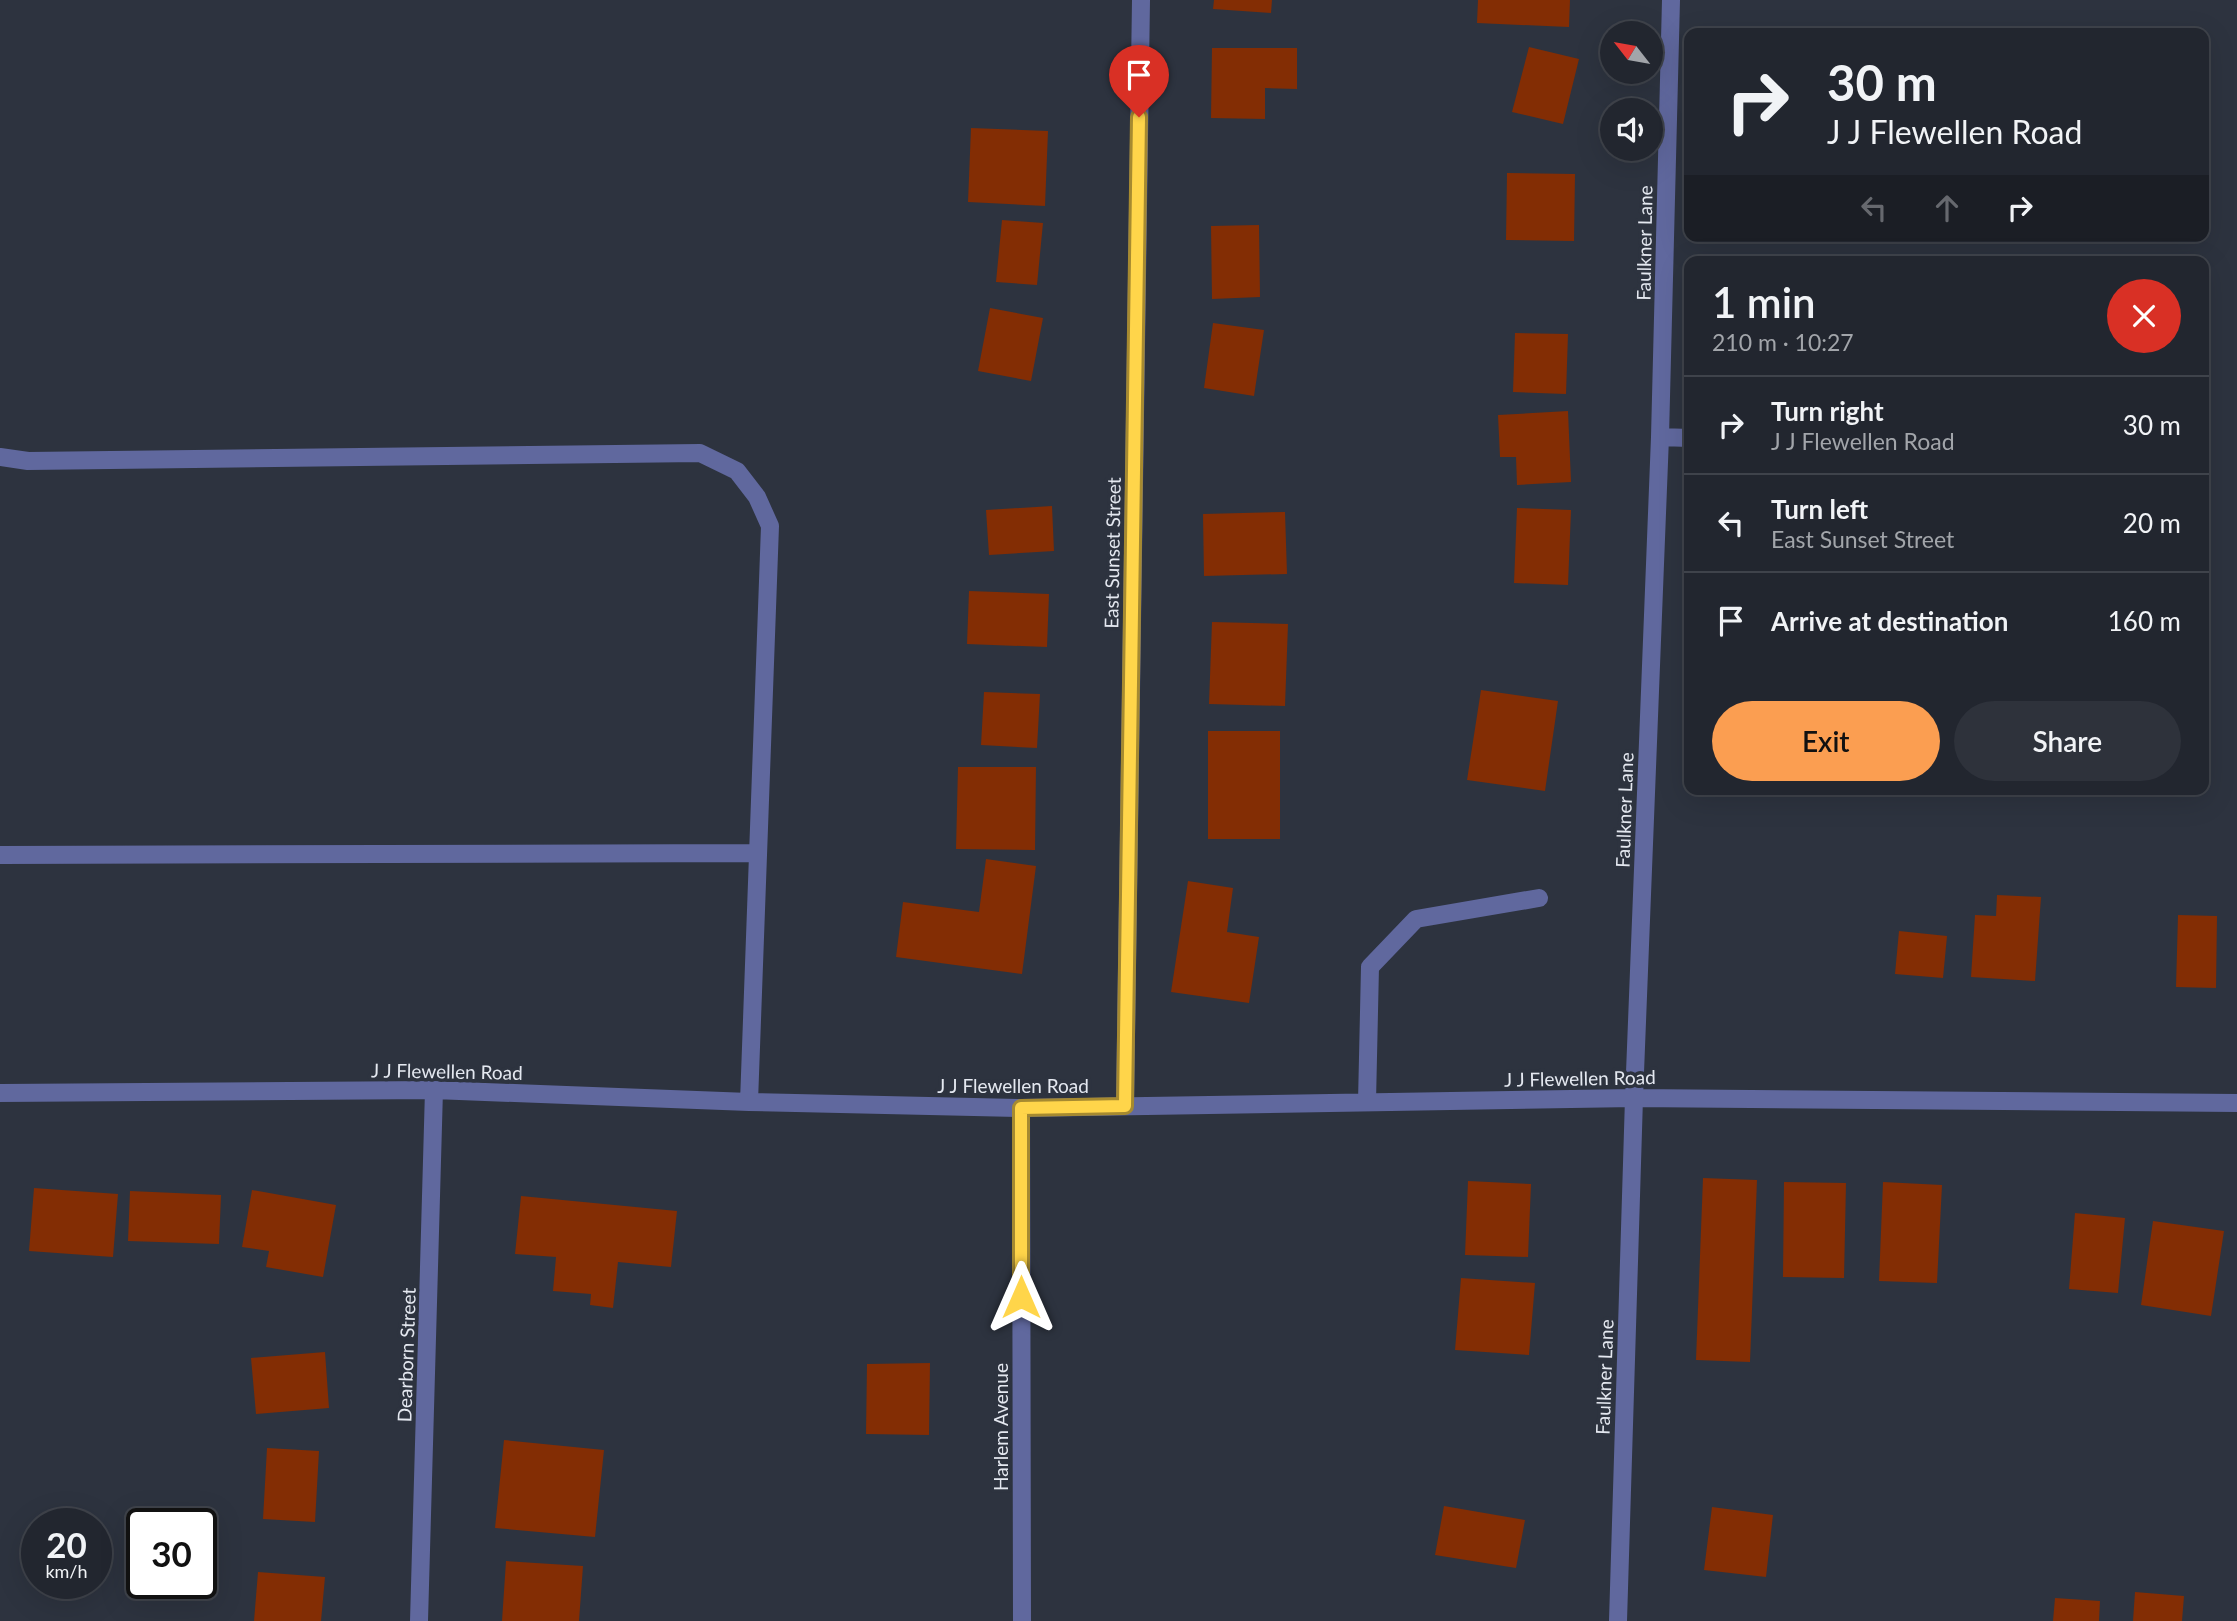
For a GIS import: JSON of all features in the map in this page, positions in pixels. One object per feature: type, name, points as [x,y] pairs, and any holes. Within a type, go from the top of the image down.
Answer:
[{"type":"street","name":"East Sunset Street","points":[[1125,1106],[1140,0]]},
{"type":"street","name":"Faulkner Lane","points":[[1618,1621],[1634,1098],[1660,438],[1671,0]]},
{"type":"street","points":[[1660,438],[1684,438]]},
{"type":"street","points":[[0,457],[29,461],[700,453],[737,471],[757,497],[770,526],[749,1102]]},
{"type":"street","points":[[0,855],[758,853]]},
{"type":"street","points":[[1367,1102],[1370,967],[1416,919],[1539,898]]},
{"type":"street","name":"J J Flewellen Road","points":[[0,1093],[434,1090],[749,1102],[1021,1108],[1634,1098],[2237,1103]]},
{"type":"street","name":"Dearborn Street","points":[[419,1621],[434,1090]]},
{"type":"street","name":"Harlem Avenue","points":[[1021,1108],[1022,1621]]},
{"type":"building","points":[[1214,0],[1272,0],[1271,13],[1213,9]]},
{"type":"building","points":[[1478,0],[1570,0],[1569,27],[1477,23]]},
{"type":"building","points":[[1529,47],[1579,59],[1563,124],[1512,112]]},
{"type":"building","points":[[1212,48],[1297,48],[1297,89],[1265,88],[1265,119],[1211,118]]},
{"type":"building","points":[[971,128],[1048,131],[1045,206],[968,202]]},
{"type":"building","points":[[1507,173],[1575,174],[1574,241],[1506,240]]},
{"type":"building","points":[[1002,220],[1043,223],[1037,285],[996,282]]},
{"type":"building","points":[[1259,225],[1260,297],[1212,299],[1211,226]]},
{"type":"building","points":[[990,308],[1043,318],[1031,381],[978,371]]},
{"type":"building","points":[[1213,323],[1264,330],[1254,396],[1204,388]]},
{"type":"building","points":[[1515,333],[1568,334],[1566,394],[1513,392]]},
{"type":"building","points":[[1568,411],[1571,482],[1517,485],[1516,457],[1500,457],[1498,415]]},
{"type":"building","points":[[1052,506],[1054,551],[989,555],[986,510]]},
{"type":"building","points":[[1517,508],[1571,510],[1568,585],[1514,583]]},
{"type":"building","points":[[1285,512],[1287,574],[1204,576],[1203,514]]},
{"type":"building","points":[[969,591],[1049,594],[1047,647],[967,644]]},
{"type":"building","points":[[1212,622],[1288,624],[1285,706],[1209,704]]},
{"type":"building","points":[[1481,690],[1558,701],[1545,791],[1467,780]]},
{"type":"building","points":[[984,692],[1040,694],[1037,748],[981,745]]},
{"type":"building","points":[[1208,731],[1280,731],[1280,839],[1208,839]]},
{"type":"building","points":[[958,767],[1036,767],[1035,850],[956,849]]},
{"type":"building","points":[[986,859],[1036,866],[1022,974],[896,957],[903,902],[979,912]]},
{"type":"building","points":[[1188,881],[1233,888],[1227,932],[1259,937],[1249,1003],[1171,992]]},
{"type":"building","points":[[1997,895],[2041,897],[2035,981],[1971,977],[1975,915],[1996,916]]},
{"type":"building","points":[[2178,915],[2217,916],[2216,988],[2176,987]]},
{"type":"building","points":[[1899,931],[1947,936],[1943,978],[1895,974]]},
{"type":"building","points":[[1703,1178],[1757,1180],[1750,1362],[1696,1360]]},
{"type":"building","points":[[1468,1181],[1531,1184],[1528,1257],[1465,1255]]},
{"type":"building","points":[[1784,1182],[1846,1183],[1844,1278],[1783,1277]]},
{"type":"building","points":[[1883,1182],[1942,1185],[1937,1283],[1879,1281]]},
{"type":"building","points":[[34,1188],[118,1194],[113,1257],[29,1251]]},
{"type":"building","points":[[252,1190],[336,1205],[323,1277],[266,1267],[269,1251],[242,1247]]},
{"type":"building","points":[[130,1191],[221,1195],[219,1244],[128,1241]]},
{"type":"building","points":[[521,1196],[677,1211],[671,1267],[618,1262],[613,1308],[590,1305],[591,1294],[553,1291],[556,1257],[515,1254]]},
{"type":"building","points":[[2075,1213],[2125,1218],[2118,1293],[2069,1289]]},
{"type":"building","points":[[2153,1221],[2224,1231],[2211,1316],[2141,1305]]},
{"type":"building","points":[[1461,1278],[1535,1283],[1529,1355],[1455,1350]]},
{"type":"building","points":[[325,1352],[329,1408],[256,1414],[251,1358]]},
{"type":"building","points":[[930,1363],[929,1435],[866,1434],[867,1364]]},
{"type":"building","points":[[504,1440],[604,1450],[595,1537],[495,1528]]},
{"type":"building","points":[[267,1448],[319,1451],[315,1522],[263,1519]]},
{"type":"building","points":[[1444,1506],[1525,1520],[1516,1568],[1435,1555]]},
{"type":"building","points":[[1712,1507],[1773,1515],[1766,1577],[1704,1570]]},
{"type":"building","points":[[506,1561],[583,1566],[579,1621],[502,1621]]},
{"type":"building","points":[[258,1572],[325,1577],[321,1621],[254,1621]]},
{"type":"building","points":[[2135,1592],[2184,1596],[2182,1621],[2133,1621]]},
{"type":"building","points":[[2055,1598],[2100,1601],[2099,1621],[2053,1621]]},
{"type":"route","points":[[1021,1297],[1021,1108],[1125,1106],[1139,117]]}]
